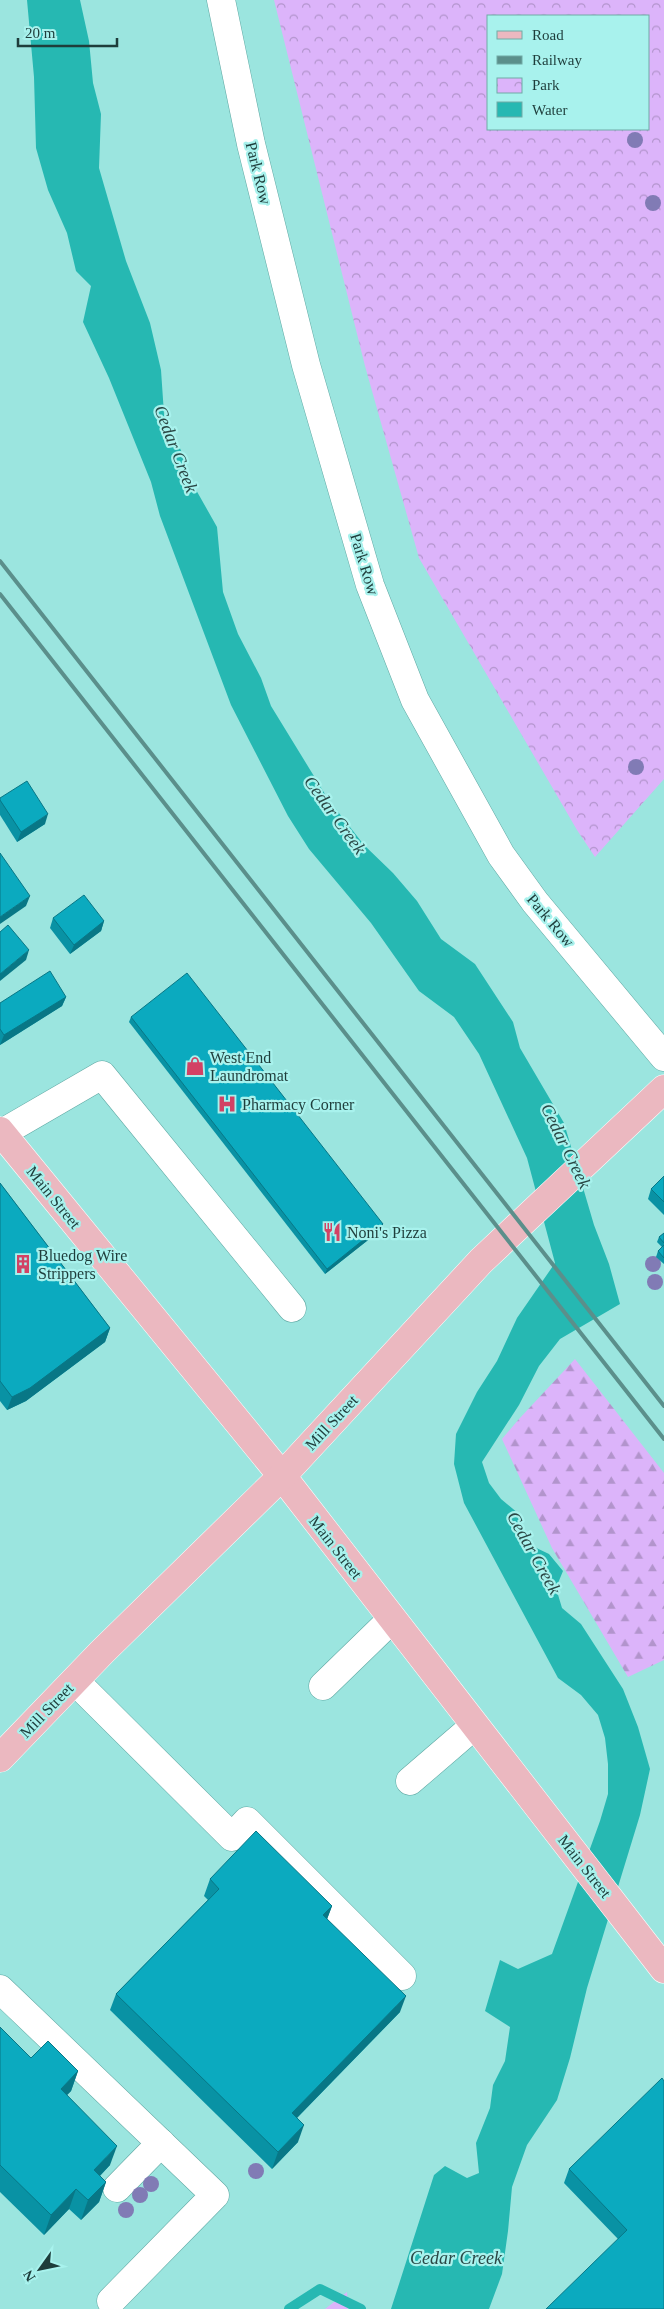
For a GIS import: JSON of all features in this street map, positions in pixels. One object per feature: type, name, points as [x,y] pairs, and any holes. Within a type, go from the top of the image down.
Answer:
[{"type":"main road","name":"Mill Street","points":[[0,1758],[74,1681],[282,1476],[481,1261],[664,1089]]},
{"type":"main road","name":"Main Street","points":[[1,1132],[282,1476],[664,1969]]},
{"type":"street","name":"Park Row","points":[[222,0],[251,144],[306,365],[370,585],[415,700],[501,855],[535,902],[664,1056]]},
{"type":"street","points":[[1,1132],[102,1075],[292,1308]]},
{"type":"street","points":[[323,1686],[392,1619]]},
{"type":"street","points":[[74,1681],[232,1836],[247,1821],[402,1976]]},
{"type":"street","points":[[410,1781],[474,1726]]},
{"type":"street","points":[[0,1989],[214,2195],[111,2301]]},
{"type":"street","points":[[117,2188],[161,2143]]},
{"type":"green space","points":[[274,0],[664,0],[664,779],[595,857],[577,830],[419,558],[365,366]]},
{"type":"green space","points":[[575,1359],[664,1473],[664,1660],[628,1677],[552,1548],[502,1439]]},
{"type":"green space","points":[[347,2292],[348,2309],[325,2309]]},
{"type":"water","name":"Cedar Creek","points":[[27,0],[80,0],[89,41],[93,83],[101,114],[99,168],[126,261],[150,323],[161,370],[164,414],[184,457],[191,481],[217,527],[223,592],[238,634],[261,678],[271,706],[328,799],[364,845],[393,873],[417,901],[441,939],[475,964],[513,1022],[520,1048],[564,1123],[620,1304],[560,1339],[539,1366],[519,1405],[482,1462],[489,1483],[501,1499],[519,1514],[528,1544],[549,1554],[563,1571],[556,1588],[562,1608],[581,1624],[623,1689],[638,1727],[650,1769],[640,1815],[587,1988],[570,2058],[557,2100],[527,2145],[512,2187],[502,2274],[489,2309],[391,2309],[434,2175],[445,2166],[467,2178],[479,2173],[476,2143],[490,2108],[493,2085],[505,2061],[510,2027],[485,2011],[500,1960],[518,1969],[552,1954],[608,1794],[608,1764],[605,1738],[598,1715],[581,1695],[558,1678],[464,1503],[454,1464],[456,1434],[477,1392],[497,1361],[517,1318],[555,1263],[527,1158],[479,1054],[454,1017],[419,991],[371,923],[309,849],[288,816],[231,705],[160,516],[151,482],[109,378],[83,322],[91,286],[76,271],[67,233],[48,190],[36,148],[34,77]]},
{"type":"building","points":[[27,781],[48,814],[21,832],[0,798]]},
{"type":"building","points":[[0,853],[30,896],[0,917]]},
{"type":"building","points":[[84,895],[104,921],[74,945],[53,918]]},
{"type":"building","points":[[8,925],[29,950],[0,974],[0,932]]},
{"type":"building","points":[[50,971],[66,997],[4,1035],[0,1029],[0,1003]]},
{"type":"building","points":[[187,973],[383,1224],[327,1269],[131,1017]]},
{"type":"building","points":[[664,1176],[664,1202],[651,1189]]},
{"type":"building","name":"Bluedog Wire Strippers","points":[[0,1183],[110,1328],[30,1388],[12,1397],[0,1381]]},
{"type":"building","points":[[664,1233],[664,1243],[659,1237]]},
{"type":"building","points":[[664,1245],[664,1258],[658,1251]]},
{"type":"building","points":[[256,1831],[332,1906],[323,1915],[406,1996],[292,2113],[304,2125],[278,2152],[116,1994],[219,1889],[210,1879]]},
{"type":"building","points":[[0,2027],[31,2058],[48,2041],[78,2071],[61,2089],[117,2146],[94,2170],[106,2182],[88,2200],[76,2189],[51,2215],[0,2165]]},
{"type":"building","points":[[662,2078],[664,2081],[664,2309],[546,2309],[627,2230],[569,2169]]},
{"type":"waterway","points":[[289,2309],[320,2289],[361,2309]]},
{"type":"railway","points":[[0,561],[664,1406]]},
{"type":"railway","points":[[0,594],[664,1439]]},
{"type":"place","name":"West End Laundromat","points":[[195,1066]]},
{"type":"place","name":"Pharmacy Corner","points":[[227,1104]]},
{"type":"place","name":"Noni's Pizza","points":[[332,1232]]},
{"type":"place","name":"Bluedog Wire Strippers","points":[[23,1264]]}]
